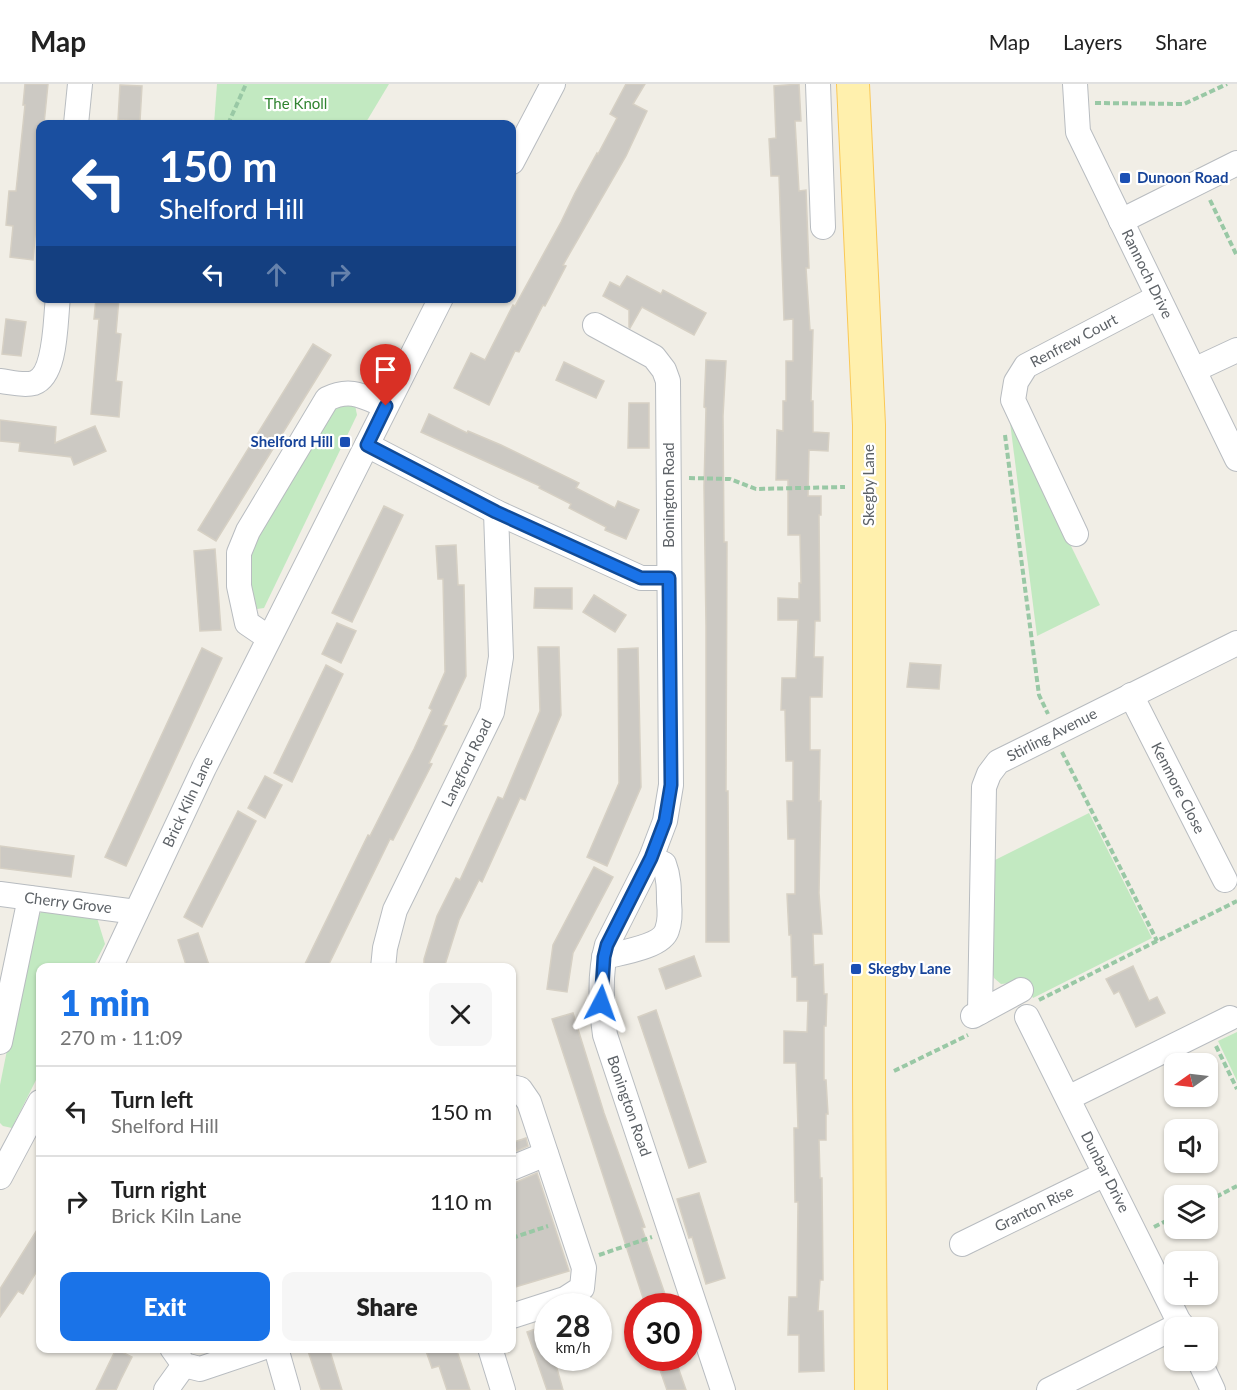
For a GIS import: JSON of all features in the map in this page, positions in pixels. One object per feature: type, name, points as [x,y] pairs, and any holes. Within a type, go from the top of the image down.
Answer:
[{"type":"main road","name":"Skegby Lane","points":[[853,84],[870,425],[871,1390]]},
{"type":"street","points":[[76,120],[80,84]]},
{"type":"street","points":[[516,154],[553,84]]},
{"type":"street","points":[[818,84],[823,226]]},
{"type":"street","name":"Rannoch Drive","points":[[1076,94],[1078,132],[1237,459]]},
{"type":"street","points":[[1121,221],[1237,163]]},
{"type":"street","name":"Renfrew Court","points":[[1076,534],[1013,400],[1016,382],[1026,366],[1158,297]]},
{"type":"street","points":[[0,381],[21,384],[35,382],[46,373],[52,355],[57,303]]},
{"type":"street","name":"Brick Kiln Lane","points":[[112,963],[204,768],[438,303]]},
{"type":"street","name":"Bonington Road","points":[[595,325],[654,357],[664,370],[668,381],[670,478],[671,785],[665,821],[651,858],[607,945],[601,1003],[605,1035],[723,1390]]},
{"type":"street","points":[[1194,370],[1237,350]]},
{"type":"street","points":[[269,638],[247,623],[238,586],[239,553],[248,531],[327,399],[340,393],[359,395],[386,406]]},
{"type":"street","points":[[367,445],[496,512],[641,578],[669,578]]},
{"type":"street","name":"Langford Road","points":[[384,963],[395,910],[492,712],[501,657],[496,512]]},
{"type":"street","name":"Stirling Avenue","points":[[975,1020],[984,787],[989,774],[998,762],[1237,642]]},
{"type":"street","name":"Kenmore Close","points":[[1131,695],[1225,880]]},
{"type":"street","points":[[604,957],[652,944],[663,938],[667,931],[670,912],[668,874],[664,864],[651,858]]},
{"type":"street","name":"Cherry Grove","points":[[0,894],[136,912]]},
{"type":"street","points":[[0,1042],[30,898]]},
{"type":"street","points":[[975,1020],[1027,1004]]},
{"type":"street","name":"Dunbar Drive","points":[[1027,1004],[1068,1098],[1177,1317]]},
{"type":"street","points":[[1068,1098],[1230,1018]]},
{"type":"street","points":[[516,1088],[520,1089],[530,1102],[584,1268],[582,1288],[565,1299],[516,1315]]},
{"type":"street","points":[[0,1176],[6,1146],[36,1107]]},
{"type":"street","points":[[516,1165],[546,1154]]},
{"type":"street","name":"Granton Rise","points":[[962,1244],[1106,1174]]},
{"type":"street","points":[[1049,1390],[1164,1334]]},
{"type":"street","points":[[166,1390],[178,1357],[200,1369],[247,1353]]},
{"type":"street","points":[[277,1353],[288,1390]]},
{"type":"street","points":[[492,1353],[503,1390]]},
{"type":"street","points":[[1204,1371],[1213,1390]]},
{"type":"path","points":[[230,120],[246,84]]},
{"type":"path","points":[[1076,94],[1184,104],[1227,84]]},
{"type":"path","points":[[1201,181],[1237,256]]},
{"type":"path","points":[[1004,429],[1039,695],[1055,733],[1157,942]]},
{"type":"path","points":[[670,478],[730,479],[756,489],[870,486]]},
{"type":"path","points":[[1027,1004],[1237,901]]},
{"type":"path","points":[[869,1083],[975,1020]]},
{"type":"path","points":[[1208,1029],[1237,1089]]},
{"type":"path","points":[[1218,1196],[1237,1186]]},
{"type":"path","points":[[516,1237],[567,1220]]},
{"type":"path","points":[[611,1251],[671,1230]]},
{"type":"green space","name":"The Knoll","points":[[217,84],[389,84],[367,120],[214,120]]},
{"type":"green space","points":[[339,402],[355,405],[357,415],[264,608],[257,609],[250,602],[247,562],[254,535]]},
{"type":"green space","points":[[1010,422],[1100,605],[1037,636]]},
{"type":"green space","points":[[1089,813],[1152,938],[1033,998],[1022,978],[1001,984],[994,978],[991,967],[991,862]]},
{"type":"green space","points":[[42,911],[97,918],[105,944],[95,963],[36,963],[36,1080],[12,1128],[0,1123],[0,1085],[35,920]]},
{"type":"green space","points":[[1237,1032],[1237,1081],[1218,1041]]},
{"type":"building","points":[[25,84],[48,84],[44,120],[36,120],[36,226],[33,260],[10,257],[13,226],[6,225],[9,191],[16,191],[25,105],[23,105]]},
{"type":"building","points":[[626,84],[645,84],[633,104],[647,111],[626,156],[563,265],[566,266],[519,352],[515,351],[489,405],[454,388],[471,353],[485,360],[617,118],[610,114]]},
{"type":"building","points":[[799,84],[801,121],[795,121],[799,191],[806,190],[809,268],[806,268],[810,330],[813,330],[811,401],[813,401],[813,432],[829,433],[828,451],[809,450],[808,496],[821,496],[821,515],[819,515],[820,621],[815,621],[814,657],[823,657],[822,697],[810,697],[810,750],[820,750],[819,801],[821,801],[819,893],[822,934],[813,934],[814,965],[823,964],[824,994],[827,994],[826,1026],[824,1026],[824,1080],[826,1080],[828,1114],[826,1114],[826,1140],[819,1140],[820,1178],[822,1178],[823,1280],[820,1280],[818,1311],[823,1311],[824,1371],[799,1372],[799,1335],[788,1335],[789,1297],[797,1297],[798,1202],[795,1202],[794,1128],[798,1128],[796,1063],[784,1063],[784,1031],[807,1032],[808,1001],[797,1001],[797,977],[792,977],[787,894],[795,894],[795,839],[788,839],[787,801],[793,801],[793,761],[786,761],[785,710],[781,710],[782,678],[796,678],[798,620],[778,620],[778,598],[799,599],[800,535],[788,535],[788,480],[776,480],[777,430],[783,431],[783,401],[786,401],[786,361],[793,361],[793,319],[784,320],[779,176],[771,176],[769,139],[776,138],[774,86]]},
{"type":"building","points":[[120,85],[142,86],[140,120],[118,120]]},
{"type":"building","points":[[627,276],[661,294],[663,290],[706,313],[694,335],[642,307],[630,328],[629,310],[603,296],[610,282],[620,287]]},
{"type":"building","points":[[96,303],[119,303],[116,333],[121,334],[116,381],[122,382],[119,417],[91,414],[99,319],[94,319]]},
{"type":"building","points":[[6,319],[26,322],[21,356],[2,354]]},
{"type":"building","points":[[313,344],[331,355],[216,541],[198,530]]},
{"type":"building","points":[[706,360],[726,361],[723,416],[724,542],[727,542],[726,791],[728,791],[729,942],[706,942],[704,486],[706,408],[704,407]]},
{"type":"building","points":[[564,362],[604,381],[596,398],[556,380]]},
{"type":"building","points":[[629,403],[649,403],[649,448],[628,448]]},
{"type":"building","points":[[429,414],[467,433],[468,431],[501,445],[579,483],[576,488],[615,508],[618,501],[639,510],[626,539],[605,530],[606,527],[569,508],[571,504],[539,488],[540,486],[421,432]]},
{"type":"building","points":[[0,420],[56,427],[55,443],[95,426],[106,451],[74,465],[71,457],[19,451],[20,443],[0,441]]},
{"type":"building","points":[[384,506],[403,515],[352,622],[332,613]]},
{"type":"building","points":[[456,545],[458,585],[464,585],[466,676],[443,725],[447,726],[429,763],[432,764],[393,840],[390,839],[329,963],[305,963],[368,835],[370,836],[414,749],[432,710],[429,708],[445,672],[443,579],[438,579],[436,546]]},
{"type":"building","points":[[215,549],[221,630],[200,631],[194,551]]},
{"type":"building","points":[[535,588],[572,588],[572,609],[534,608]]},
{"type":"building","points":[[594,595],[626,615],[615,632],[583,612]]},
{"type":"building","points":[[337,623],[356,631],[341,663],[322,654]]},
{"type":"building","points":[[538,647],[559,647],[561,715],[525,800],[520,798],[482,882],[479,880],[459,920],[446,963],[424,963],[437,916],[456,878],[460,880],[498,797],[503,799],[540,711]]},
{"type":"building","points":[[202,648],[222,658],[126,866],[105,857]]},
{"type":"building","points":[[638,648],[641,787],[607,866],[587,857],[619,783],[618,649]]},
{"type":"building","points":[[910,663],[941,665],[939,689],[907,687]]},
{"type":"building","points":[[326,665],[343,674],[292,782],[274,773]]},
{"type":"building","points":[[265,776],[282,785],[265,818],[248,808]]},
{"type":"building","points":[[238,811],[256,821],[202,927],[184,917]]},
{"type":"building","points":[[0,846],[74,856],[71,877],[0,868]]},
{"type":"building","points":[[594,867],[613,877],[573,953],[567,992],[547,989],[553,945]]},
{"type":"building","points":[[198,933],[208,963],[185,963],[178,940]]},
{"type":"building","points":[[694,956],[701,976],[666,989],[659,969]]},
{"type":"building","points":[[1133,966],[1149,1001],[1157,997],[1165,1013],[1136,1027],[1119,991],[1114,994],[1106,979]]},
{"type":"building","points":[[656,1010],[706,1162],[689,1168],[638,1017]]},
{"type":"building","points":[[573,1013],[604,1113],[645,1227],[642,1228],[665,1293],[641,1293],[552,1019]]},
{"type":"building","points":[[526,1138],[528,1146],[517,1151],[516,1141]]},
{"type":"building","points":[[537,1173],[569,1271],[516,1287],[516,1182]]},
{"type":"building","points":[[699,1193],[725,1278],[706,1284],[692,1237],[689,1238],[677,1199]]},
{"type":"building","points":[[36,1231],[36,1273],[23,1294],[18,1291],[0,1317],[0,1289]]},
{"type":"building","points":[[534,1330],[534,1352],[527,1332]]},
{"type":"building","points":[[114,1353],[124,1353],[132,1357],[116,1390],[96,1390]]},
{"type":"building","points":[[309,1353],[331,1353],[342,1390],[321,1390]]},
{"type":"building","points":[[427,1353],[458,1353],[470,1390],[447,1390],[439,1366],[432,1368]]},
{"type":"building","points":[[540,1371],[558,1371],[563,1390],[547,1390]]},
{"type":"building","points":[[660,1371],[679,1371],[686,1390],[667,1390]]},
{"type":"place","name":"Dunoon Road","points":[[1125,178]]},
{"type":"place","name":"Shelford Hill","points":[[345,442]]},
{"type":"place","name":"Skegby Lane","points":[[856,969]]},
{"type":"route","points":[[386,406],[367,445],[496,512],[641,578],[669,578],[671,785],[665,821],[651,858],[607,945],[601,1003]]}]
